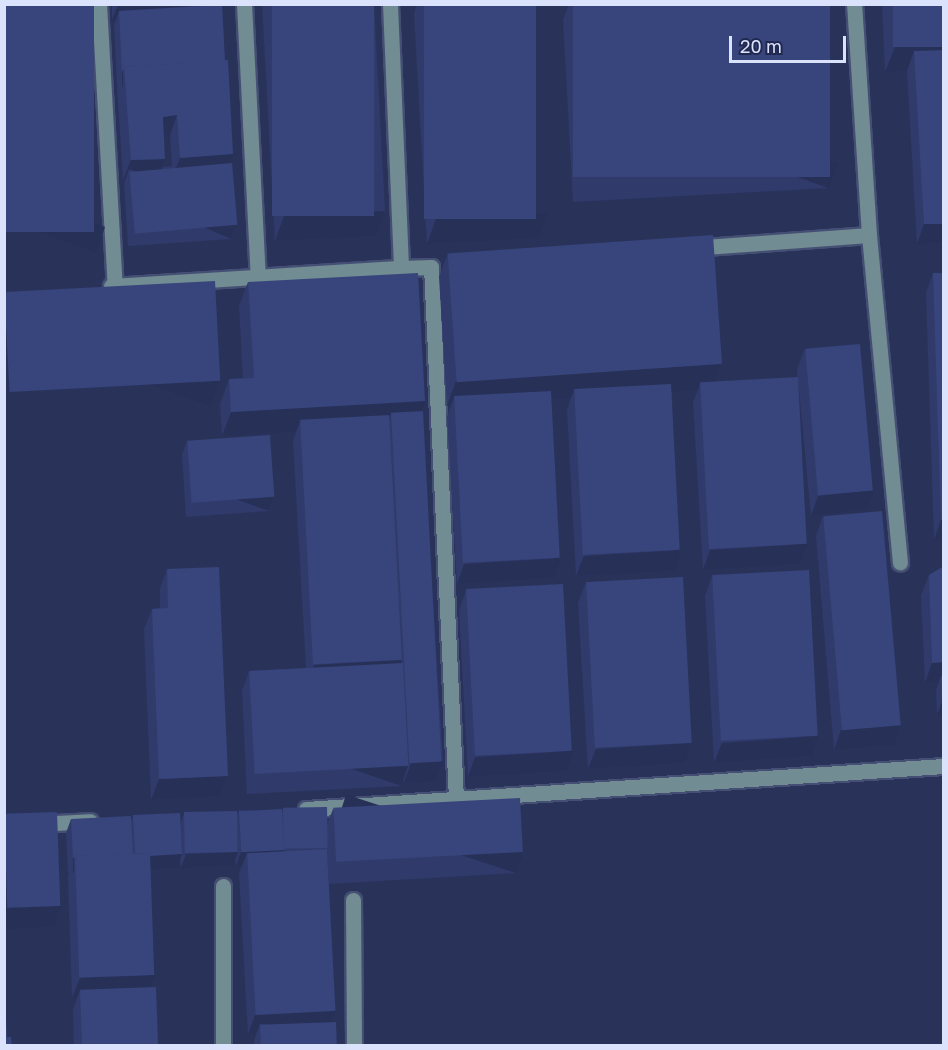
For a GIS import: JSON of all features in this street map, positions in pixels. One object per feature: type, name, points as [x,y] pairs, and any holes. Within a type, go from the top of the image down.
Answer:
[{"type":"street","points":[[99,4],[115,286]]},
{"type":"street","points":[[244,4],[258,277]]},
{"type":"street","points":[[390,4],[401,268]]},
{"type":"street","points":[[854,4],[869,235],[900,563]]},
{"type":"street","points":[[680,249],[869,235]]},
{"type":"street","points":[[93,287],[437,266],[456,800]]},
{"type":"street","points":[[290,809],[456,800],[944,766]]},
{"type":"street","points":[[4,826],[100,820]]},
{"type":"street","points":[[223,886],[223,1046]]},
{"type":"street","points":[[353,900],[354,1046]]},
{"type":"building","points":[[4,4],[94,4],[94,232],[4,232]]},
{"type":"building","points":[[272,4],[374,4],[374,216],[272,216]]},
{"type":"building","points":[[424,4],[536,4],[536,219],[424,219]]},
{"type":"building","points":[[573,4],[830,4],[830,177],[573,177]]},
{"type":"building","points":[[893,4],[944,4],[944,47],[893,47]]},
{"type":"building","points":[[222,5],[225,61],[124,67],[122,71],[119,11]]},
{"type":"building","points":[[944,50],[944,224],[924,224],[914,51]]},
{"type":"building","points":[[228,60],[233,154],[180,158],[177,115],[163,117],[165,159],[131,160],[124,67]]},
{"type":"building","points":[[232,163],[237,225],[135,234],[129,172]]},
{"type":"building","points":[[713,235],[722,364],[457,382],[448,254]]},
{"type":"building","points":[[418,273],[425,401],[231,412],[229,379],[254,378],[248,282]]},
{"type":"building","points":[[933,273],[944,273],[944,520],[941,520]]},
{"type":"building","points":[[215,281],[220,381],[10,392],[4,292]]},
{"type":"building","points":[[860,344],[873,490],[818,495],[805,349]]},
{"type":"building","points":[[798,377],[807,544],[709,549],[700,382]]},
{"type":"building","points":[[671,384],[680,550],[583,555],[574,389]]},
{"type":"building","points":[[551,391],[560,558],[463,563],[454,396]]},
{"type":"building","points":[[423,411],[441,762],[409,763],[391,413]]},
{"type":"building","points":[[389,415],[402,660],[313,664],[300,420]]},
{"type":"building","points":[[270,435],[274,497],[192,503],[187,441]]},
{"type":"building","points":[[882,511],[901,725],[842,730],[823,516]]},
{"type":"building","points":[[944,566],[944,662],[932,663],[929,575]]},
{"type":"building","points":[[219,567],[228,776],[159,779],[152,609],[168,608],[167,569]]},
{"type":"building","points":[[809,570],[818,736],[721,741],[712,575]]},
{"type":"building","points":[[683,577],[692,743],[595,748],[586,582]]},
{"type":"building","points":[[563,584],[572,751],[475,756],[466,589]]},
{"type":"building","points":[[403,663],[408,766],[255,774],[249,671]]},
{"type":"building","points":[[941,676],[944,676],[944,701],[942,701]]},
{"type":"building","points":[[520,798],[523,852],[336,862],[333,808]]},
{"type":"building","points":[[327,807],[328,848],[284,849],[283,808]]},
{"type":"building","points":[[282,809],[284,850],[241,852],[239,811]]},
{"type":"building","points":[[237,811],[238,852],[185,853],[184,812]]},
{"type":"building","points":[[57,812],[60,906],[7,908],[4,814]]},
{"type":"building","points":[[180,813],[182,854],[150,856],[150,853],[135,853],[133,815]]},
{"type":"building","points":[[131,816],[133,854],[75,856],[73,858],[71,819]]},
{"type":"building","points":[[327,849],[335,1011],[256,1015],[247,853]]},
{"type":"building","points":[[150,853],[154,975],[79,978],[75,856]]},
{"type":"building","points":[[4,980],[7,1037],[11,1037],[12,1046],[4,1046]]},
{"type":"building","points":[[156,987],[158,1046],[82,1046],[80,990]]},
{"type":"building","points":[[336,1022],[337,1046],[261,1046],[260,1025]]}]
